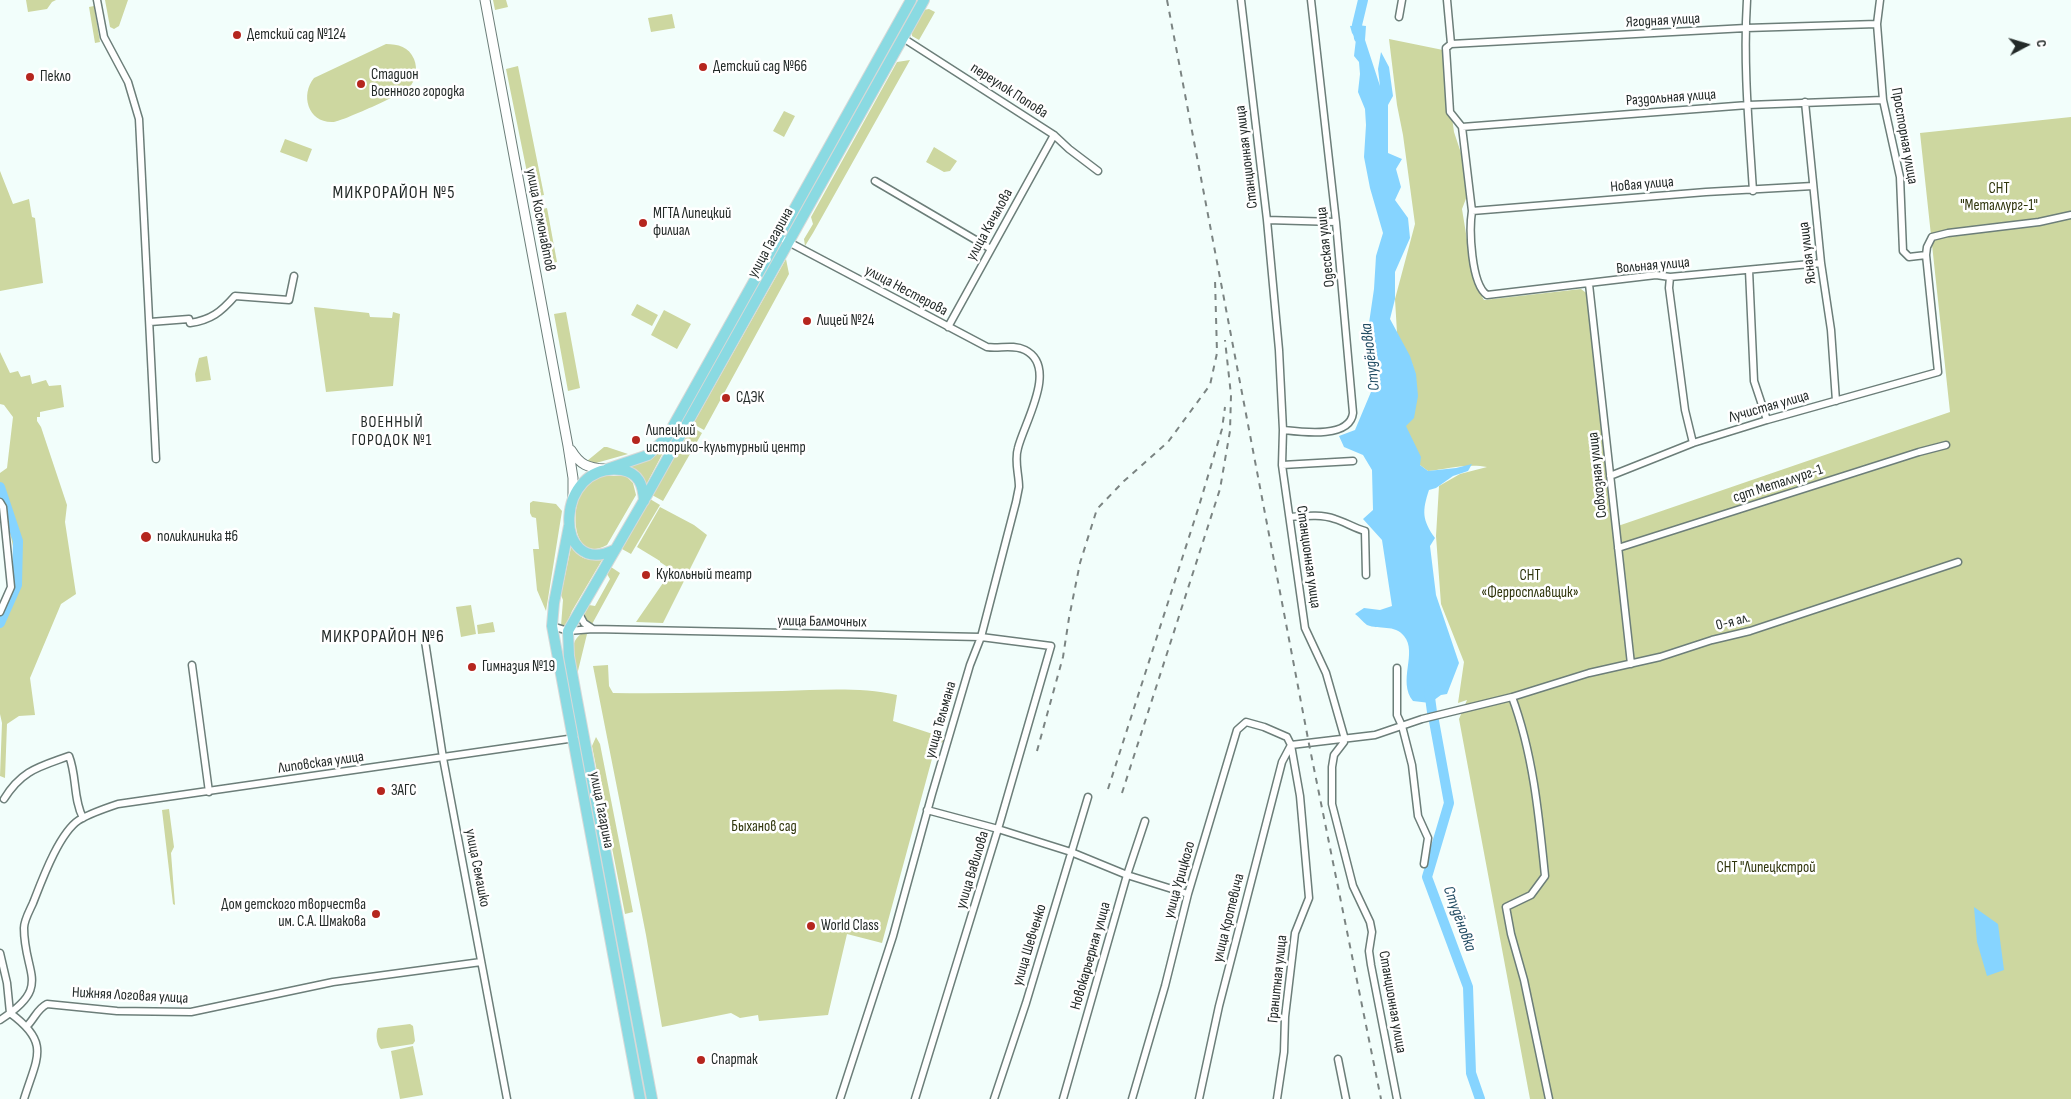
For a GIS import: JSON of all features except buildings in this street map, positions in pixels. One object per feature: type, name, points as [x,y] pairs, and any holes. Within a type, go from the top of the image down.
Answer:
[{"type":"main road","name":"улица Космонавтов","points":[[485,0],[568,446],[573,478],[573,498]]},
{"type":"main road","name":"улица Гагарина","points":[[606,469],[648,455],[667,437],[912,0]]},
{"type":"main road","name":"улица Гагарина","points":[[644,501],[924,0]]},
{"type":"main road","name":"улица Космонавтов","points":[[568,446],[579,462],[589,468],[606,469]]},
{"type":"main road","points":[[568,631],[644,501],[642,486],[638,477],[627,471],[606,469],[591,474],[573,498],[569,526],[573,540],[584,551],[599,555],[614,550]]},
{"type":"main road","name":"улица Гагарина","points":[[569,526],[554,604],[552,626],[640,1099]]},
{"type":"main road","name":"улица Гагарина","points":[[568,631],[569,656],[652,1099]]},
{"type":"main road","points":[[600,884],[600,879],[604,876],[609,877],[611,882]]},
{"type":"street","points":[[97,0],[104,37],[128,82],[139,119],[156,459]]},
{"type":"street","name":"Станционная улица","points":[[1241,0],[1267,220],[1279,360],[1283,430],[1282,466],[1305,628],[1326,673],[1344,739],[1334,755],[1332,767],[1332,804],[1353,886],[1370,922],[1372,932],[1369,951],[1371,965],[1397,1099]]},
{"type":"street","name":"Одесская улица","points":[[1283,430],[1304,433],[1333,431],[1352,420],[1336,222],[1311,0]]},
{"type":"street","points":[[1399,17],[1402,0]]},
{"type":"street","points":[[1447,0],[1451,44],[1446,48],[1450,112],[1462,127],[1472,211]]},
{"type":"street","points":[[1748,0],[1746,28],[1748,105],[1753,191]]},
{"type":"street","name":"Просторная улица","points":[[1880,0],[1877,24],[1883,100],[1900,177],[1903,251],[1909,257],[1926,255]]},
{"type":"street","name":"Ягодная улица","points":[[1451,44],[1746,28],[1877,24]]},
{"type":"street","name":"переулок Попова","points":[[903,38],[1054,135],[1098,171]]},
{"type":"street","name":"Раздольная улица","points":[[1462,127],[1748,105],[1883,100]]},
{"type":"street","name":"Ясная улица","points":[[1805,102],[1821,263],[1831,330],[1836,401]]},
{"type":"street","name":"улица Качалова","points":[[948,328],[1054,135]]},
{"type":"street","points":[[875,181],[991,249]]},
{"type":"street","name":"Новая улица","points":[[1472,211],[1706,192],[1753,191],[1813,186]]},
{"type":"street","name":"Вольная улица","points":[[1472,211],[1470,224],[1477,281],[1482,292],[1488,295],[1656,275],[1670,277],[1821,263]]},
{"type":"street","points":[[1926,255],[1927,247],[1932,237],[1936,235],[2039,222],[2071,215]]},
{"type":"street","points":[[1267,220],[1336,222]]},
{"type":"street","name":"улица Нестерова","points":[[779,236],[948,328],[987,347],[994,349],[1010,346],[1026,350]]},
{"type":"street","name":"Лучистая улица","points":[[1610,476],[1693,443],[1938,372],[1926,255]]},
{"type":"street","points":[[1749,270],[1754,381],[1767,420]]},
{"type":"street","points":[[150,322],[189,319],[190,323],[201,322],[211,315],[219,314],[235,296],[289,300],[294,276]]},
{"type":"street","points":[[1670,277],[1669,288],[1682,387],[1693,443]]},
{"type":"street","name":"Совхозная улица","points":[[1589,284],[1604,401],[1610,476],[1631,664]]},
{"type":"street","name":"улица Тельмана","points":[[840,1099],[893,936],[927,810],[980,637],[1016,502],[1019,486],[1017,449],[1041,382],[1037,362],[1026,350]]},
{"type":"street","name":"сдт Металлург-1","points":[[1618,548],[1946,445]]},
{"type":"street","points":[[1282,466],[1353,461]]},
{"type":"street","points":[[0,502],[3,507],[11,587],[0,612]]},
{"type":"street","points":[[1290,517],[1321,516],[1336,519],[1350,527],[1365,531],[1366,575]]},
{"type":"street","name":"0-я ал.","points":[[1291,745],[1375,735],[1512,697],[1589,673],[1631,664],[1750,631],[1958,562]]},
{"type":"street","points":[[578,612],[584,623],[593,629]]},
{"type":"street","points":[[552,626],[568,631]]},
{"type":"street","name":"улица Балмочных","points":[[568,631],[593,629],[980,637],[1051,646]]},
{"type":"street","name":"улица Семашко","points":[[425,641],[443,758],[507,1099]]},
{"type":"street","name":"улица Вавилова","points":[[915,1099],[998,829],[1051,646]]},
{"type":"street","points":[[192,665],[209,792]]},
{"type":"street","points":[[1397,668],[1397,715],[1402,726],[1412,765],[1418,816],[1428,838],[1424,864]]},
{"type":"street","points":[[1512,697],[1526,742],[1541,832],[1545,876],[1531,895],[1506,907],[1511,934],[1524,980],[1549,1099]]},
{"type":"street","name":"улица Урицкого","points":[[1132,1099],[1165,986],[1188,894],[1237,730],[1246,722],[1264,727],[1287,737],[1291,745]]},
{"type":"street","name":"Липовская улица","points":[[0,1020],[10,1014],[30,994],[32,982],[24,926],[52,856],[68,831],[83,818],[118,804],[584,737]]},
{"type":"street","name":"улица Кротевича","points":[[1199,1099],[1219,1006],[1277,780],[1282,762],[1291,745]]},
{"type":"street","name":"Гранитная улица","points":[[1277,1099],[1284,1052],[1285,1017],[1295,933],[1309,898],[1300,796],[1291,745]]},
{"type":"street","points":[[4,798],[14,783],[32,770],[69,756],[73,766],[77,806],[83,818]]},
{"type":"street","name":"улица Шевченко","points":[[994,1099],[1026,1003],[1088,797]]},
{"type":"street","points":[[927,810],[998,829],[1071,852],[1127,875],[1188,894]]},
{"type":"street","name":"Новокарьерная улица","points":[[1064,1099],[1127,875],[1145,821]]},
{"type":"street","points":[[0,953],[7,983],[10,1014],[27,1026],[35,1037],[38,1053],[24,1099]]},
{"type":"street","name":"Нижняя Логовая улица","points":[[27,1026],[40,1008],[48,1004],[117,1010],[192,1012],[333,982],[482,962]]},
{"type":"street","points":[[1338,1059],[1346,1099]]},
{"type":"green space","points":[[26,0],[56,0],[47,9],[28,12]]},
{"type":"green space","points":[[105,0],[128,0],[119,26],[114,29],[110,27]]},
{"type":"green space","points":[[493,0],[506,0],[508,7],[495,10]]},
{"type":"green space","points":[[94,6],[100,42],[95,43],[89,7]]},
{"type":"green space","points":[[929,9],[935,12],[919,40],[912,36],[912,30],[923,10]]},
{"type":"green space","points":[[672,14],[675,28],[651,32],[648,18]]},
{"type":"green space","points":[[1389,39],[1443,50],[1454,132],[1465,165],[1467,196],[1462,209],[1474,283],[1484,300],[1581,289],[1589,295],[1615,527],[1950,412],[1920,133],[2071,117],[2071,1099],[1530,1099],[1459,719],[1467,700],[1458,703],[1464,662],[1441,604],[1436,536],[1439,486],[1460,474],[1487,467],[1465,466],[1428,471],[1420,465],[1405,426],[1413,366],[1397,333],[1395,299],[1415,224]]},
{"type":"green space","name":"Стадион Военного городка","points":[[386,44],[403,47],[412,55],[416,74],[409,88],[372,107],[338,121],[324,121],[312,113],[307,100],[310,85],[314,78]]},
{"type":"green space","points":[[910,60],[805,246],[804,239],[813,224],[811,217],[897,62]]},
{"type":"green space","points":[[518,66],[544,195],[532,197],[506,69]]},
{"type":"green space","points":[[784,111],[795,116],[784,137],[773,131]]},
{"type":"green space","points":[[285,139],[312,149],[307,162],[280,152]]},
{"type":"green space","points":[[934,147],[957,161],[950,171],[944,172],[926,162]]},
{"type":"green space","points":[[0,171],[13,204],[29,199],[32,217],[35,218],[43,283],[0,291]]},
{"type":"green space","points":[[547,208],[557,262],[552,263],[547,239],[539,241],[533,211]]},
{"type":"green space","points":[[786,259],[789,274],[704,430],[693,424]]},
{"type":"green space","points":[[637,304],[658,315],[652,326],[631,315]]},
{"type":"green space","points":[[314,307],[369,313],[370,317],[392,318],[393,312],[400,314],[393,386],[326,392]]},
{"type":"green space","points":[[664,310],[691,324],[677,349],[651,335]]},
{"type":"green space","points":[[566,312],[580,388],[568,391],[554,314]]},
{"type":"green space","points":[[0,352],[10,373],[18,371],[21,377],[30,375],[32,384],[46,380],[49,386],[61,385],[64,407],[40,412],[40,417],[37,417],[37,421],[41,427],[67,505],[65,522],[76,594],[61,604],[30,678],[35,715],[19,716],[7,724],[5,778],[0,776],[2,723],[0,714],[0,613],[19,574],[0,486],[0,473],[7,468],[13,417],[4,405],[0,404]]},
{"type":"green space","points":[[207,356],[211,380],[196,382],[195,374],[199,358]]},
{"type":"green space","points":[[692,427],[702,433],[663,501],[652,495]]},
{"type":"green space","points":[[604,447],[628,454],[596,463],[587,461]]},
{"type":"green space","points":[[665,449],[646,485],[638,473],[627,466],[650,458]]},
{"type":"green space","points":[[602,476],[626,476],[633,483],[636,495],[607,545],[595,549],[586,546],[580,539],[576,529],[577,505],[580,494],[585,486]]},
{"type":"green space","points":[[650,499],[660,505],[631,554],[622,549]]},
{"type":"green space","points":[[533,501],[556,504],[562,511],[546,611],[537,590],[533,549],[539,549],[536,518],[532,517],[530,513],[530,503]]},
{"type":"green space","points":[[660,507],[694,525],[707,535],[663,623],[636,622],[672,570],[637,547]]},
{"type":"green space","points":[[571,547],[585,558],[602,560],[572,611],[565,628],[561,626],[563,600],[561,595]]},
{"type":"green space","points":[[611,567],[620,573],[591,626],[586,621],[584,615],[589,605],[595,606],[610,579],[607,574]]},
{"type":"green space","points":[[471,605],[476,634],[461,637],[456,607]]},
{"type":"green space","points":[[493,622],[495,632],[478,634],[477,625]]},
{"type":"green space","points":[[581,634],[587,634],[576,679],[573,649],[574,643]]},
{"type":"green space","name":"Быханов сад","points":[[608,665],[609,686],[613,693],[840,690],[883,692],[897,695],[893,721],[945,738],[943,742],[936,744],[882,943],[847,934],[828,1015],[759,1021],[758,1015],[740,1018],[731,1013],[662,1027],[646,935],[593,666]]},
{"type":"green space","points":[[596,737],[600,744],[633,912],[625,914],[592,746]]},
{"type":"green space","points":[[169,809],[174,847],[171,853],[175,905],[173,904],[162,810]]},
{"type":"green space","points":[[410,1024],[413,1026],[415,1041],[413,1044],[381,1049],[377,1039],[378,1028]]},
{"type":"green space","points":[[413,1046],[423,1095],[400,1099],[391,1051]]},
{"type":"water","points":[[1350,26],[1366,26],[1365,40],[1380,86],[1378,69],[1381,52],[1389,67],[1393,96],[1388,105],[1388,153],[1402,159],[1396,169],[1401,187],[1395,200],[1408,218],[1410,238],[1395,272],[1395,299],[1390,319],[1410,356],[1416,374],[1418,396],[1414,418],[1406,426],[1421,457],[1420,465],[1428,471],[1472,464],[1468,471],[1453,476],[1436,488],[1429,490],[1425,504],[1424,515],[1435,538],[1430,546],[1436,595],[1459,663],[1447,694],[1441,695],[1430,703],[1413,701],[1409,693],[1407,676],[1409,651],[1408,643],[1404,636],[1396,630],[1367,625],[1355,614],[1364,608],[1380,610],[1392,606],[1382,540],[1363,519],[1373,510],[1372,470],[1363,455],[1344,447],[1339,436],[1355,430],[1376,380],[1372,352],[1375,340],[1368,330],[1374,289],[1376,256],[1383,233],[1370,188],[1364,157],[1365,109],[1358,92],[1359,62],[1354,56],[1356,39]]},
{"type":"water","points":[[1974,907],[1998,924],[2004,970],[1987,976],[1977,942]]},
{"type":"waterway","name":"Студёновка","points":[[1359,38],[1357,25],[1363,0]]},
{"type":"waterway","points":[[0,487],[18,541],[17,585],[0,623]]},
{"type":"waterway","name":"Студёновка","points":[[1429,690],[1432,712]]},
{"type":"waterway","name":"Студёновка","points":[[1434,721],[1449,803],[1427,877],[1468,987],[1471,1073],[1480,1099]]},
{"type":"railway","points":[[1167,0],[1309,744],[1381,1099]]},
{"type":"railway","points":[[1037,751],[1063,657],[1080,563],[1097,509],[1124,481],[1168,442],[1210,385],[1217,353],[1215,279]]},
{"type":"railway","points":[[1122,793],[1220,489],[1230,431],[1231,395],[1225,340]]},
{"type":"railway","points":[[1108,789],[1199,506],[1222,429],[1225,407]]},
{"type":"place","name":"Детский сад №124","points":[[237,35]]},
{"type":"place","name":"Детский сад №66","points":[[703,67]]},
{"type":"place","name":"Пекло","points":[[30,77]]},
{"type":"place","name":"Стадион Военного городка","points":[[361,84]]},
{"type":"place","name":"МГТА Липецкий филиал","points":[[643,223]]},
{"type":"place","name":"Лицей №24","points":[[807,321]]},
{"type":"place","name":"СДЭК","points":[[726,398]]},
{"type":"place","name":"Липецкий историко-культурный центр","points":[[636,440]]},
{"type":"place","name":"поликлиника #6","points":[[146,537]]},
{"type":"place","name":"Кукольный театр","points":[[646,575]]},
{"type":"place","name":"Гимназия №19","points":[[472,667]]},
{"type":"place","name":"ЗАГС","points":[[381,791]]},
{"type":"place","name":"Дом детского творчества им. С.А. Шмакова","points":[[376,914]]},
{"type":"place","name":"World Class","points":[[811,926]]},
{"type":"place","name":"Спартак","points":[[701,1060]]},
{"type":"district","name":"МИКРОРАЙОН №5","points":[[394,193]]},
{"type":"district","name":"ВОЕННЫЙ ГОРОДОК №1","points":[[392,432]]},
{"type":"district","name":"МИКРОРАЙОН №6","points":[[383,637]]},
{"type":"park label","name":"СНТ \"Металлург-1\"","points":[[1999,198]]},
{"type":"park label","name":"СНТ «Ферросплавщик»","points":[[1530,584]]},
{"type":"park label","name":"СНТ \"Липецкстрой","points":[[1766,868]]}]
